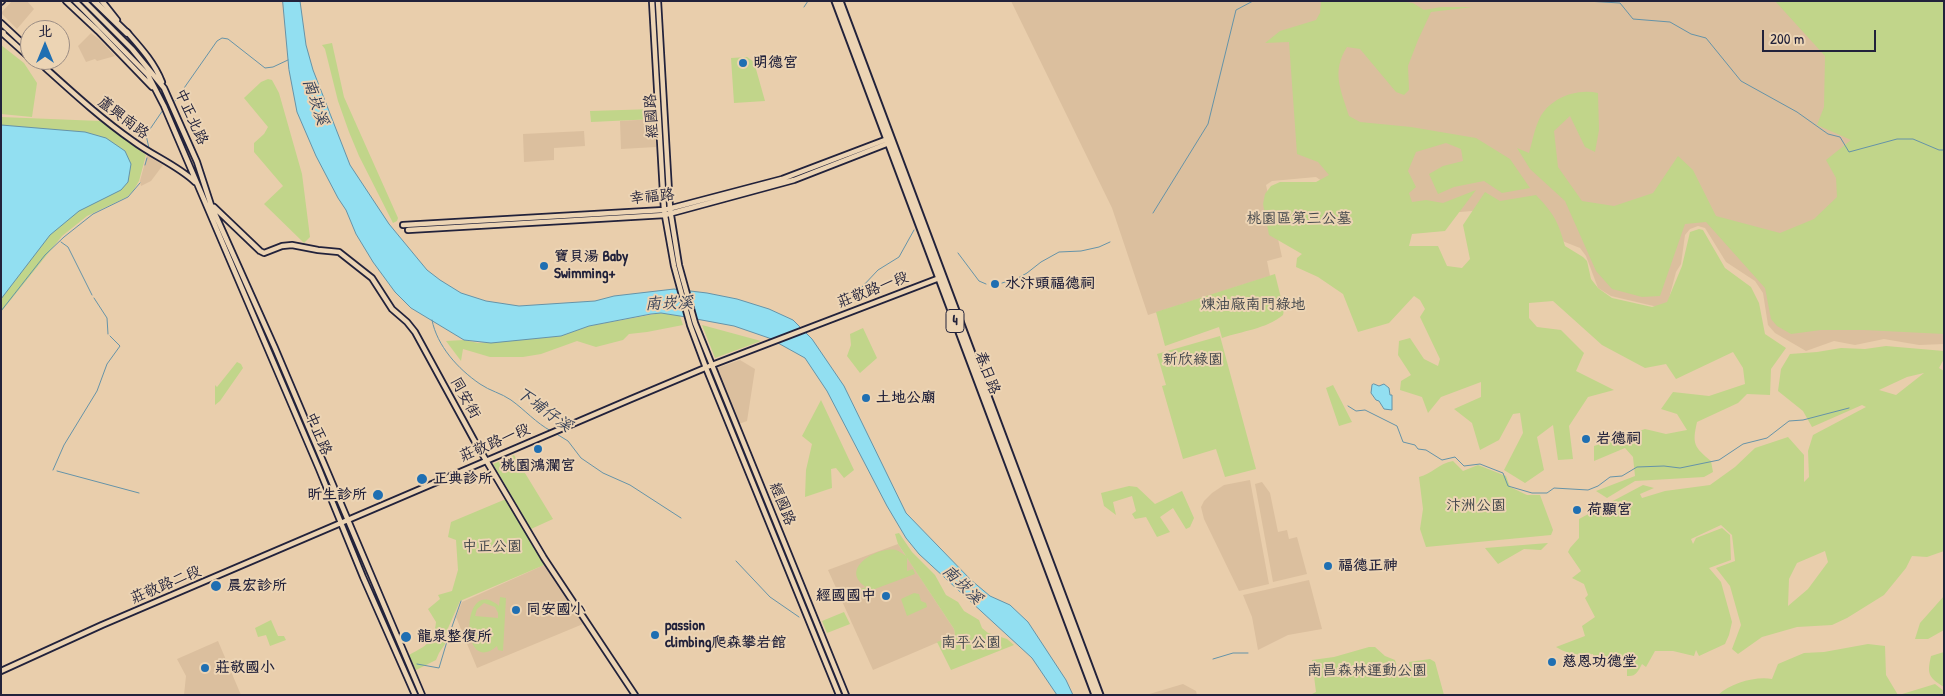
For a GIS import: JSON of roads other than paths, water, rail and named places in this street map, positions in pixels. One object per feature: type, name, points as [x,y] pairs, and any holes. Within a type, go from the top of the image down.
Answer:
[{"type":"highway","points":[[94,1],[127,33]]},
{"type":"main road","name":"4","points":[[835,1],[866,76]]},
{"type":"main road","name":"4","points":[[840,1],[866,76]]},
{"type":"main road","name":"春日路","points":[[866,76],[1063,603]]},
{"type":"main road","name":"4","points":[[1063,603],[1095,695]]},
{"type":"main road","name":"4","points":[[1063,603],[1100,695]]},
{"type":"street","points":[[66,1],[98,31],[156,92]]},
{"type":"street","points":[[75,1],[130,51]]},
{"type":"street","points":[[84,1],[130,51]]},
{"type":"street","points":[[102,1],[156,67],[164,88]]},
{"type":"street","name":"經國路","points":[[652,1],[665,213],[679,288],[846,695]]},
{"type":"street","name":"經國路","points":[[658,1],[670,212],[679,266],[686,288],[693,324],[706,368],[839,695]]},
{"type":"street","points":[[1,23],[20,41]]},
{"type":"street","name":"蘆興南路","points":[[2,33],[20,49]]},
{"type":"street","name":"中正北路","points":[[130,51],[148,75],[197,183]]},
{"type":"street","name":"中正北路","points":[[130,51],[164,88],[197,162],[211,205]]},
{"type":"street","name":"蘆興南路","points":[[49,70],[115,128],[197,183]]},
{"type":"street","name":"幸福路","points":[[408,230],[665,213],[794,180],[890,140]]},
{"type":"street","name":"中正路","points":[[197,183],[342,523],[363,577],[415,695]]},
{"type":"street","name":"中正路","points":[[211,205],[258,310],[422,695]]},
{"type":"street","name":"同安街","points":[[211,205],[260,251],[267,252],[282,246],[292,245],[336,252],[372,278],[392,309],[407,322],[414,332],[550,570],[635,695]]},
{"type":"street","name":"幸福路","points":[[404,226],[665,213]]},
{"type":"street","name":"莊敬路一段","points":[[342,523],[712,365],[941,278]]},
{"type":"street","name":"莊敬路二段","points":[[1,671],[102,625],[342,523]]},
{"type":"water","name":"南崁溪","points":[[283,1],[300,1],[306,45],[313,70],[350,165],[389,224],[427,270],[461,293],[486,301],[519,306],[595,301],[614,296],[674,289],[737,299],[769,309],[793,320],[812,339],[844,386],[906,513],[971,580],[990,596],[1010,605],[1028,622],[1066,680],[1073,695],[1057,695],[1032,658],[919,554],[906,538],[887,506],[827,391],[805,358],[769,338],[734,326],[661,313],[589,326],[561,336],[491,343],[464,340],[411,308],[395,292],[373,262],[356,234],[346,210],[316,156],[297,112],[289,70]]},
{"type":"water","points":[[1,125],[85,132],[106,138],[125,151],[131,164],[128,182],[121,190],[79,211],[50,235],[1,299]]},
{"type":"water","points":[[1384,384],[1389,388],[1390,395],[1392,395],[1392,410],[1384,409],[1371,393],[1372,385],[1379,386]]},
{"type":"waterway","points":[[804,7],[808,1]]},
{"type":"waterway","points":[[1153,213],[1208,124],[1236,10],[1253,1]]},
{"type":"waterway","points":[[1586,1],[1620,3],[1633,19],[1670,22],[1691,34],[1706,38],[1741,81],[1797,112],[1828,134],[1840,137],[1849,152],[1897,139],[1913,139],[1939,150],[1944,150]]},
{"type":"waterway","points":[[175,101],[217,41],[222,38],[228,39],[265,68],[273,67],[288,60]]},
{"type":"waterway","points":[[149,148],[146,135],[163,110]]},
{"type":"waterway","points":[[145,165],[147,158]]},
{"type":"waterway","points":[[1,311],[45,255],[64,237],[93,214],[128,197],[140,183]]},
{"type":"waterway","points":[[844,306],[878,270],[899,257],[914,230]]},
{"type":"waterway","points":[[61,242],[68,247],[92,295]]},
{"type":"waterway","points":[[1002,283],[1018,278],[1059,252],[1081,251],[1099,247],[1110,242]]},
{"type":"waterway","points":[[958,253],[979,281],[986,284]]},
{"type":"waterway","points":[[94,298],[107,318],[108,334]]},
{"type":"waterway","name":"下埔仔溪","points":[[432,320],[439,339],[456,364],[484,386],[511,400],[551,431]]},
{"type":"waterway","points":[[53,470],[64,445],[97,391],[107,364],[120,346],[110,336]]},
{"type":"waterway","points":[[1348,406],[1356,411],[1365,410],[1397,426],[1403,442],[1415,445],[1418,449],[1426,450],[1442,460],[1455,457],[1464,466],[1480,464],[1503,473],[1508,486],[1532,493],[1547,493],[1554,488],[1588,490],[1598,486],[1610,477],[1622,476],[1637,467],[1664,466],[1680,468],[1719,460],[1743,444],[1767,438],[1789,421],[1803,420],[1849,408]]},
{"type":"waterway","name":"下埔仔溪","points":[[555,433],[568,441],[581,458],[603,473],[630,485],[681,518]]},
{"type":"waterway","points":[[57,471],[139,493]]},
{"type":"waterway","name":"下埔仔溪","points":[[736,561],[770,597],[799,617]]},
{"type":"waterway","points":[[417,664],[439,668],[461,601]]},
{"type":"waterway","points":[[1213,659],[1233,653],[1248,653]]},
{"type":"place","name":"明德宮","points":[[743,63]]},
{"type":"place","name":"寶貝湯 Baby Swimming+","points":[[544,266]]},
{"type":"place","name":"水汴頭福德祠","points":[[995,284]]},
{"type":"place","name":"土地公廟","points":[[866,398]]},
{"type":"place","name":"岩德祠","points":[[1586,439]]},
{"type":"place","name":"桃園鴻瀾宮","points":[[538,449]]},
{"type":"place","name":"正典診所","points":[[422,479]]},
{"type":"place","name":"昕生診所","points":[[378,495]]},
{"type":"place","name":"荷顯宮","points":[[1577,510]]},
{"type":"place","name":"福德正神","points":[[1328,566]]},
{"type":"place","name":"晨宏診所","points":[[216,586]]},
{"type":"place","name":"經國國中","points":[[886,596]]},
{"type":"place","name":"同安國小","points":[[516,610]]},
{"type":"place","name":"passion climbing爬森攀岩館","points":[[655,635]]},
{"type":"place","name":"龍泉整復所","points":[[406,637]]},
{"type":"place","name":"慈恩功德堂","points":[[1552,662]]},
{"type":"place","name":"莊敬國小","points":[[205,668]]},
{"type":"park label","name":"桃園區第三公墓","points":[[1299,219]]},
{"type":"park label","name":"煉油廠南門綠地","points":[[1253,305]]},
{"type":"park label","name":"新欣綠園","points":[[1193,360]]},
{"type":"park label","name":"汴洲公園","points":[[1476,506]]},
{"type":"park label","name":"中正公園","points":[[492,547]]},
{"type":"park label","name":"南平公園","points":[[971,643]]},
{"type":"park label","name":"南昌森林運動公園","points":[[1367,671]]}]
